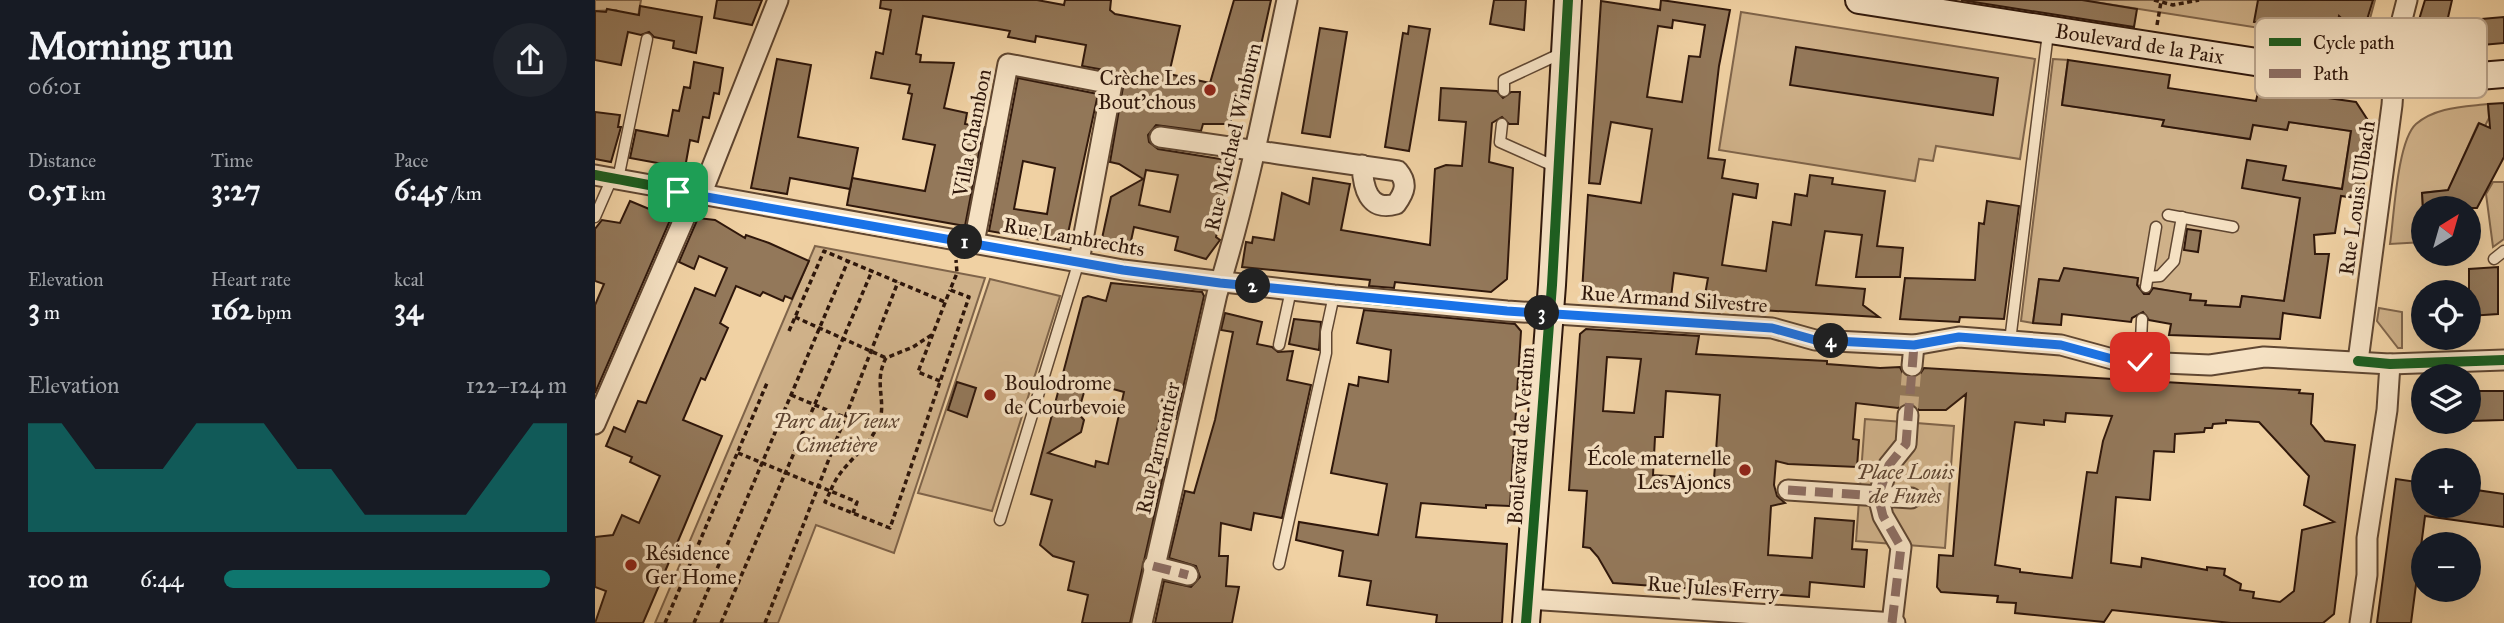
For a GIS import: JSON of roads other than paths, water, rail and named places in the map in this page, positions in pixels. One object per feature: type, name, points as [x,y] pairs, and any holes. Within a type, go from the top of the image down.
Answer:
[{"type":"street","points":[[595,424],[698,195],[778,0]]},
{"type":"street","name":"Rue Michael Winburn","points":[[1220,283],[1255,152],[1287,0]]},
{"type":"street","name":"Boulevard de Verdun","points":[[1527,611],[1568,0]]},
{"type":"street","name":"Boulevard de la Paix","points":[[1859,0],[2049,27],[2255,61]]},
{"type":"street","name":"Rue Louis Ulbach","points":[[2402,18],[2407,0]]},
{"type":"street","name":"Villa Chambon","points":[[965,242],[1008,64],[1112,84],[1079,261]]},
{"type":"street","name":"Rue Louis Ulbach","points":[[2358,361],[2392,98]]},
{"type":"street","points":[[1160,137],[1362,165]]},
{"type":"street","name":"Rue Lambrechts","points":[[608,178],[965,242],[1220,283],[1549,313]]},
{"type":"street","name":"Rue Parmentier","points":[[1142,623],[1220,283]]},
{"type":"street","name":"Rue Armand Silvestre","points":[[1549,313],[1772,328],[1815,340],[1914,345],[1959,337],[2061,345],[2116,360],[2140,362],[2210,365],[2264,357],[2390,363],[2504,360]]},
{"type":"street","points":[[1912,366],[1914,345]]},
{"type":"street","points":[[2360,623],[2367,575],[2367,538],[2387,411],[2390,363]]},
{"type":"street","points":[[1893,623],[1901,547],[1883,516],[1878,496],[1889,465],[1906,444],[1908,415]]},
{"type":"street","points":[[1789,490],[1911,498]]},
{"type":"street","points":[[1153,566],[1188,575]]},
{"type":"street","name":"Rue Jules Ferry","points":[[1527,611],[1893,623]]},
{"type":"lane","points":[[2010,341],[2049,27]]},
{"type":"lane","points":[[595,217],[647,39]]},
{"type":"lane","points":[[1504,91],[1504,80],[1564,52]]},
{"type":"lane","points":[[1501,124],[1500,142],[1557,168]]},
{"type":"lane","points":[[2168,215],[2233,227]]},
{"type":"lane","points":[[2156,227],[2147,282],[2160,276],[2174,261],[2182,217]]},
{"type":"lane","points":[[2494,259],[2504,251]]},
{"type":"lane","points":[[1000,520],[1079,261]]},
{"type":"lane","points":[[1279,345],[1291,290]]},
{"type":"lane","points":[[1279,565],[1326,353],[1326,332],[1334,295]]},
{"type":"lane","points":[[2140,362],[2141,319]]},
{"type":"tunnel","points":[[1908,415],[1912,366]]},
{"type":"place","name":"Crèche Les Bout'chous","points":[[1210,90]]},
{"type":"place","name":"Boulodrome de Courbevoie","points":[[990,395]]},
{"type":"place","name":"École maternelle Les Ajoncs","points":[[1745,470]]},
{"type":"place","name":"Résidence Ger Home","points":[[631,565]]},
{"type":"park label","name":"Parc du Vieux Cimetière","points":[[836,433]]},
{"type":"park label","name":"Place Louis de Funès","points":[[1905,484]]}]
